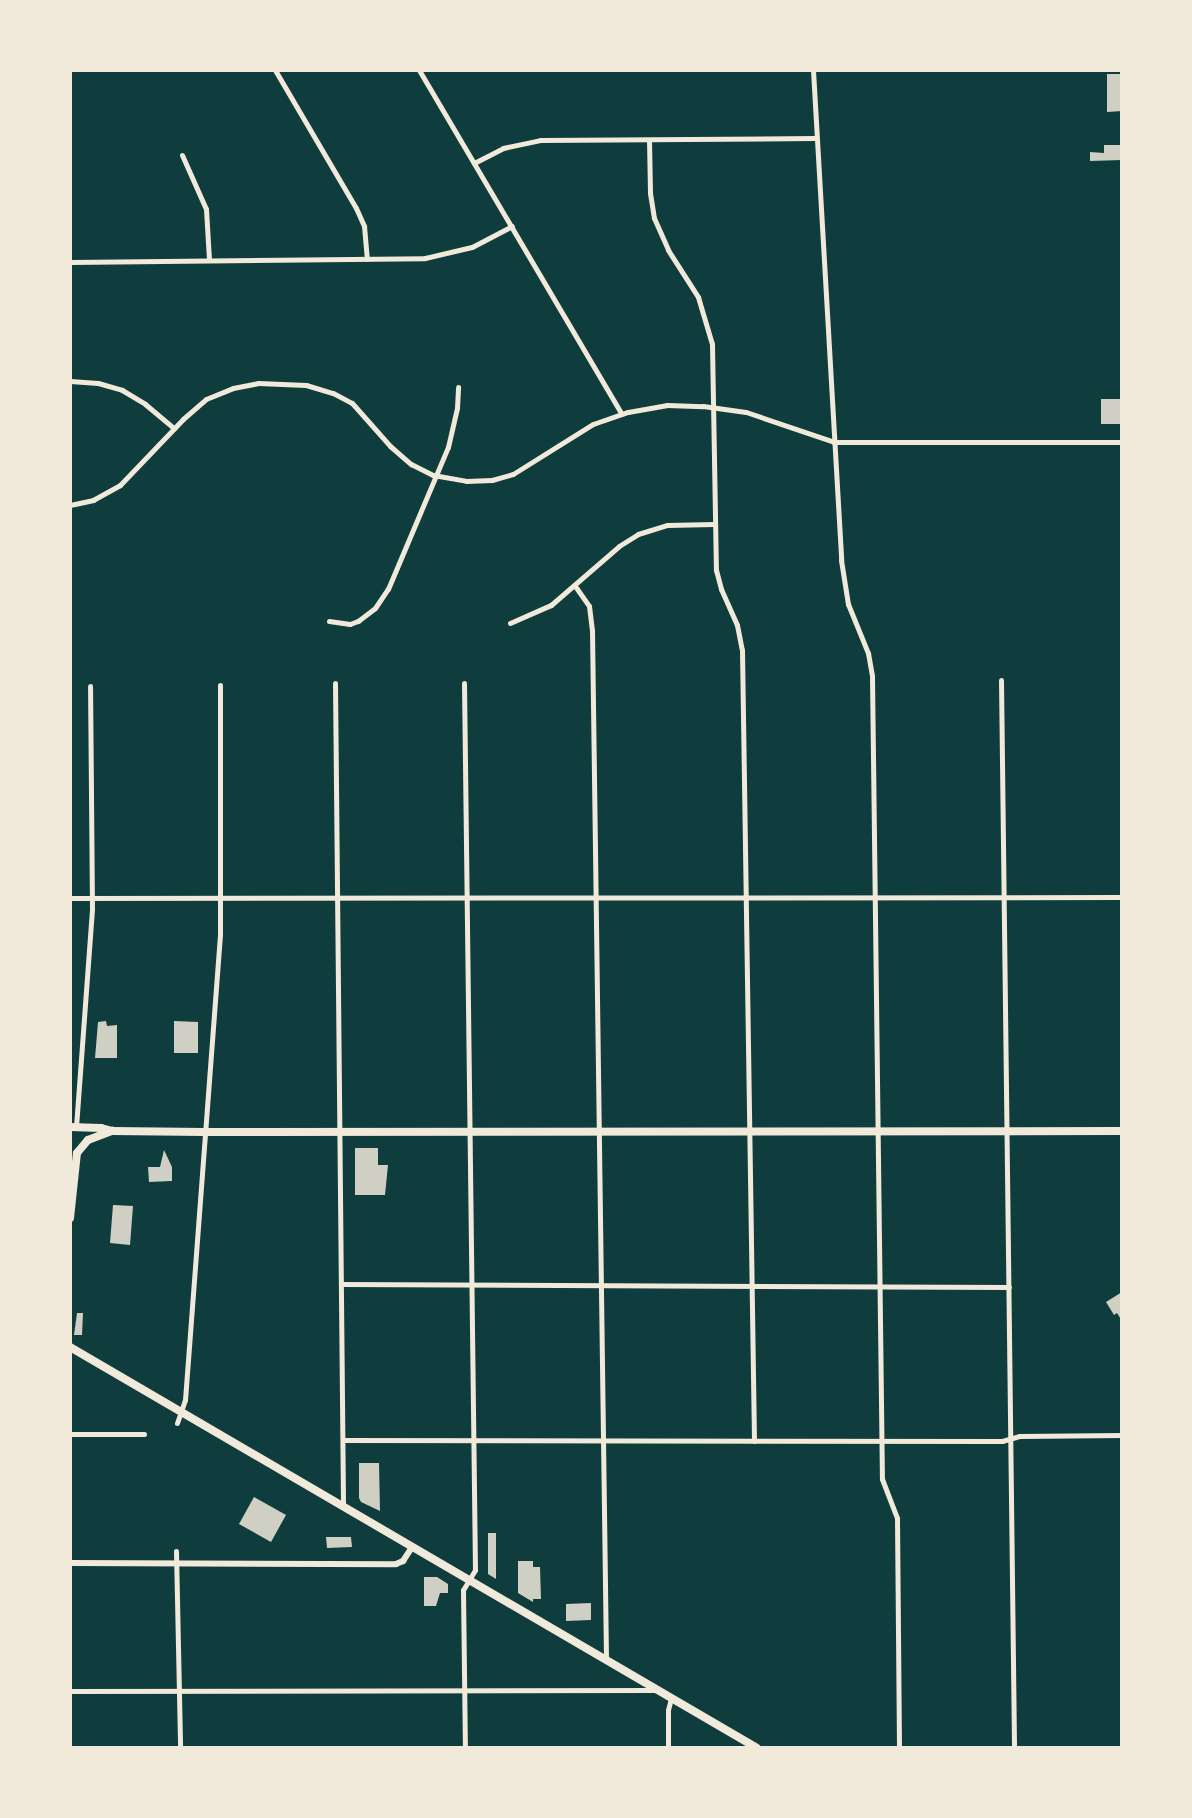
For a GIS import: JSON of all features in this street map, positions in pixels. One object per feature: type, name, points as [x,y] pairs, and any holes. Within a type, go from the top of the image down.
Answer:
[{"type":"main road","points":[[73,1127],[101,1128],[112,1131],[204,1132],[1122,1131]]},
{"type":"main road","points":[[70,1218],[77,1153],[85,1142],[112,1131]]},
{"type":"main road","points":[[70,1153],[74,1166]]},
{"type":"main road","points":[[70,1347],[757,1748]]},
{"type":"street","points":[[275,70],[356,208],[364,226],[367,259]]},
{"type":"street","points":[[419,70],[622,414]]},
{"type":"street","points":[[813,70],[834,442],[845,590],[872,666],[882,1483],[897,1518],[899,1748]]},
{"type":"street","points":[[474,164],[503,148],[530,141],[816,138]]},
{"type":"street","points":[[649,140],[650,193],[654,218],[668,249],[696,294],[711,337],[717,575],[737,625],[742,650],[754,1441]]},
{"type":"street","points":[[182,155],[206,209],[209,260]]},
{"type":"street","points":[[70,262],[422,258],[452,253],[482,242],[512,226]]},
{"type":"street","points":[[70,381],[98,382],[122,390],[145,404],[174,428]]},
{"type":"street","points":[[70,506],[93,500],[120,485],[201,402],[233,388],[258,383],[306,385],[326,390],[352,403],[400,455],[419,469],[435,476],[474,481],[507,477],[525,469],[583,429],[622,414],[667,405],[713,407],[759,416],[834,442],[1122,442]]},
{"type":"street","points":[[330,621],[355,623],[378,605],[390,585],[453,430],[458,387]]},
{"type":"street","points":[[510,623],[547,608],[619,546],[643,532],[672,524],[714,524]]},
{"type":"street","points":[[575,586],[589,606],[592,627],[606,1659]]},
{"type":"street","points":[[1001,680],[1014,1748]]},
{"type":"street","points":[[335,683],[343,1507]]},
{"type":"street","points":[[464,683],[475,1570],[463,1590],[465,1748]]},
{"type":"street","points":[[177,1423],[185,1400],[221,898],[219,685]]},
{"type":"street","points":[[73,1127],[93,898],[90,686]]},
{"type":"street","points":[[70,898],[1002,899],[1122,897]]},
{"type":"street","points":[[342,1284],[600,1287],[1009,1287]]},
{"type":"street","points":[[70,1434],[144,1434]]},
{"type":"street","points":[[343,1440],[1002,1442],[1011,1438],[1122,1435]]},
{"type":"street","points":[[70,1563],[396,1564],[403,1561],[412,1547]]},
{"type":"street","points":[[176,1551],[180,1748]]},
{"type":"street","points":[[70,1691],[658,1690]]},
{"type":"street","points":[[668,1748],[668,1710],[671,1698]]},
{"type":"building","points":[[1107,74],[1122,74],[1122,111],[1107,112]]},
{"type":"building","points":[[1104,145],[1122,145],[1122,160],[1090,161],[1090,152],[1104,153]]},
{"type":"building","points":[[1101,399],[1121,399],[1121,424],[1101,424]]},
{"type":"building","points":[[106,1021],[107,1026],[117,1025],[117,1058],[95,1058],[98,1022]]},
{"type":"building","points":[[174,1021],[198,1022],[198,1053],[174,1053]]},
{"type":"building","points":[[355,1148],[378,1148],[378,1165],[388,1165],[385,1195],[355,1195]]},
{"type":"building","points":[[164,1150],[172,1167],[172,1181],[149,1182],[148,1167],[160,1167]]},
{"type":"building","points":[[113,1205],[133,1206],[130,1245],[110,1243]]},
{"type":"building","points":[[1122,1292],[1122,1321],[1117,1313],[1114,1315],[1106,1302]]},
{"type":"building","points":[[77,1313],[83,1313],[82,1335],[74,1335]]},
{"type":"building","points":[[359,1463],[379,1463],[380,1511],[361,1502],[359,1498]]},
{"type":"building","points":[[254,1497],[286,1515],[271,1542],[239,1524]]},
{"type":"building","points":[[488,1533],[496,1533],[496,1579],[488,1574]]},
{"type":"building","points":[[326,1537],[351,1537],[352,1547],[327,1548]]},
{"type":"building","points":[[518,1561],[533,1561],[533,1567],[540,1567],[541,1599],[533,1599],[533,1602],[518,1593]]},
{"type":"building","points":[[424,1577],[437,1577],[448,1584],[448,1593],[440,1593],[436,1606],[424,1606]]},
{"type":"building","points":[[591,1603],[591,1620],[566,1621],[566,1604]]}]
